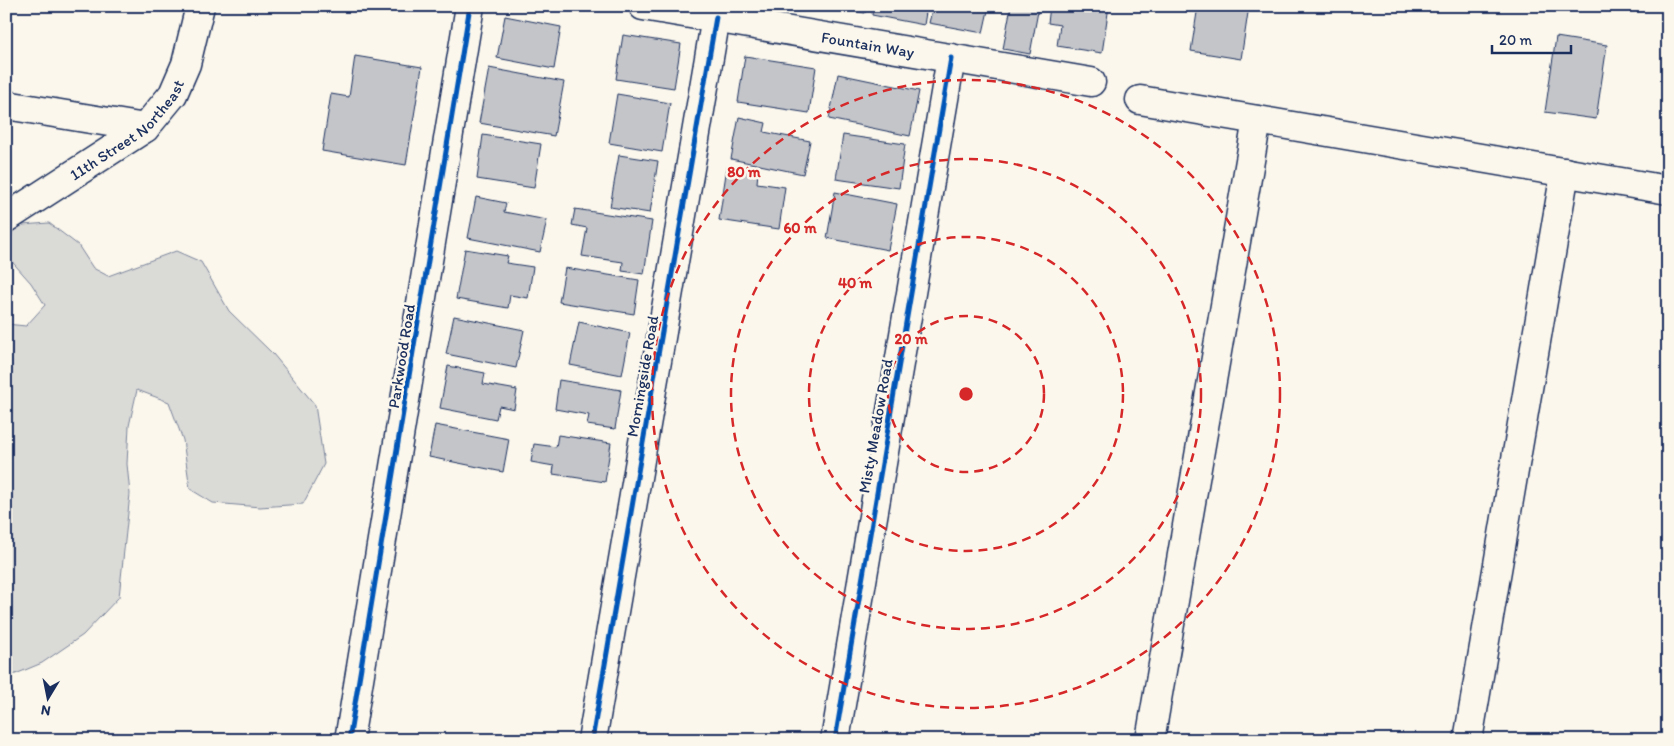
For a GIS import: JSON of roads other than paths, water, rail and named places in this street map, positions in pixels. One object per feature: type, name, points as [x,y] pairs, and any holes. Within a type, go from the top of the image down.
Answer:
[{"type":"street","name":"11th Street Northeast","points":[[6,218],[145,128],[173,94],[186,64],[200,6]]},
{"type":"street","name":"Parkwood Road","points":[[349,740],[470,6]]},
{"type":"street","name":"Fountain Way","points":[[643,6],[1091,82]]},
{"type":"street","name":"Morningside Road","points":[[592,740],[716,17]]},
{"type":"street","name":"Misty Meadow Road","points":[[835,740],[951,58]]},
{"type":"street","points":[[1140,100],[1668,190]]},
{"type":"street","points":[[6,105],[145,128]]},
{"type":"street","points":[[1150,740],[1257,120]]},
{"type":"street","points":[[1468,740],[1565,172]]}]
